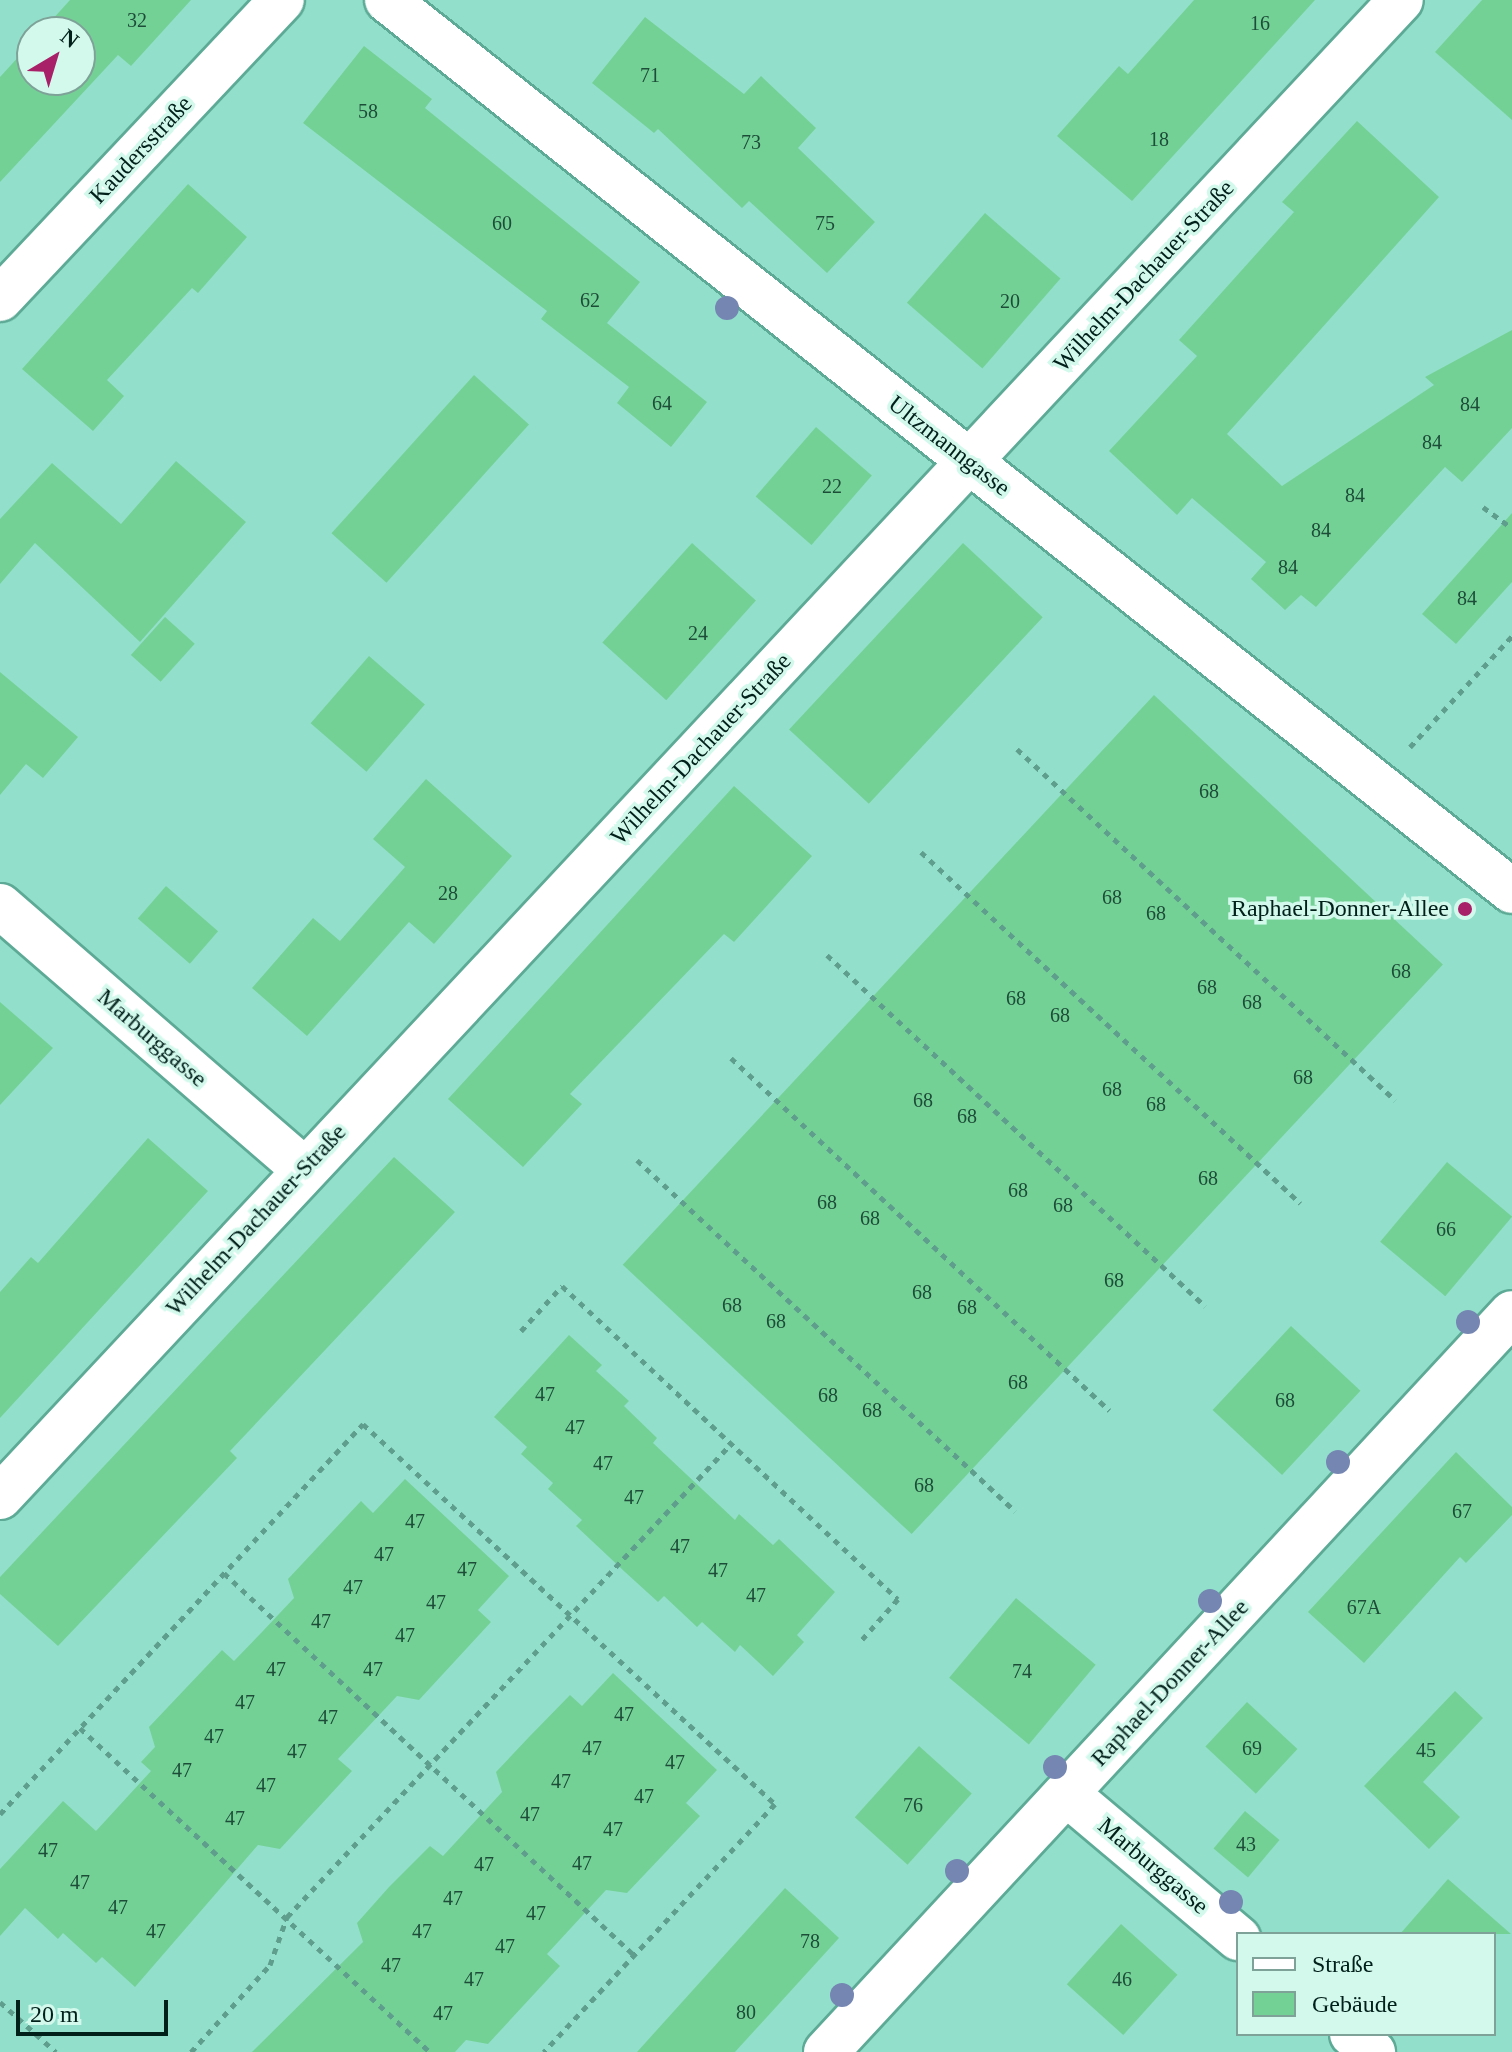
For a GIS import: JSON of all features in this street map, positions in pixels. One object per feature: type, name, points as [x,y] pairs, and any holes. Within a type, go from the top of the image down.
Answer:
[{"type":"street","name":"Kaudersstraße","points":[[0,299],[282,0]]},
{"type":"street","name":"Ultzmanngasse","points":[[387,0],[1512,891]]},
{"type":"street","name":"Wilhelm-Dachauer-Straße","points":[[0,1497],[1401,0]]},
{"type":"street","name":"Marburggasse","points":[[0,906],[304,1169]]},
{"type":"street","name":"Raphael-Donner-Allee","points":[[826,2052],[1512,1313]]},
{"type":"street","name":"Marburggasse","points":[[1067,1794],[1236,1936]]},
{"type":"street","points":[[1354,2036],[1373,2052]]},
{"type":"path","points":[[1483,507],[1512,528]]},
{"type":"path","points":[[1377,784],[1512,636]]},
{"type":"path","points":[[1017,749],[1395,1100]]},
{"type":"path","points":[[921,852],[1300,1203]]},
{"type":"path","points":[[827,955],[1205,1306]]},
{"type":"path","points":[[731,1058],[1109,1410]]},
{"type":"path","points":[[637,1160],[1015,1511]]},
{"type":"path","points":[[521,1331],[562,1286],[898,1599],[859,1643]]},
{"type":"path","points":[[0,1814],[363,1424],[775,1804],[544,2052]]},
{"type":"path","points":[[191,2052],[270,1965],[287,1917],[731,1444]]},
{"type":"path","points":[[224,1573],[634,1955]]},
{"type":"path","points":[[80,1728],[430,2052]]},
{"type":"path","points":[[0,2002],[56,2052]]},
{"type":"building","points":[[70,0],[191,0],[131,66],[118,55],[96,79],[96,16],[56,16]]},
{"type":"building","points":[[1194,0],[1315,0],[1132,201],[1057,136],[1119,66],[1128,74]]},
{"type":"building","points":[[1482,0],[1512,0],[1512,120],[1435,52]]},
{"type":"building","points":[[645,17],[744,94],[761,76],[816,128],[798,148],[875,222],[827,273],[749,201],[742,208],[658,129],[654,133],[592,83]]},
{"type":"building","points":[[364,46],[432,99],[425,108],[640,282],[607,323],[707,402],[671,447],[617,403],[629,387],[541,319],[547,311],[303,123]]},
{"type":"building","points":[[16,60],[16,96],[80,96],[0,182],[0,77]]},
{"type":"building","points":[[1357,121],[1439,197],[1227,434],[1282,486],[1434,385],[1425,377],[1512,330],[1512,428],[1462,482],[1445,467],[1316,607],[1301,595],[1285,610],[1251,579],[1266,562],[1192,498],[1177,515],[1109,451],[1197,356],[1179,340],[1294,212],[1282,202]]},
{"type":"building","points":[[188,184],[247,237],[198,293],[192,288],[107,380],[124,396],[93,431],[22,369]]},
{"type":"building","points":[[985,213],[1060,279],[982,368],[907,303]]},
{"type":"building","points":[[474,375],[529,425],[386,583],[331,533]]},
{"type":"building","points":[[816,427],[872,476],[811,545],[756,496]]},
{"type":"building","points":[[176,461],[246,522],[140,642],[35,543],[0,584],[0,519],[52,463],[121,524]]},
{"type":"building","points":[[1512,513],[1512,582],[1456,644],[1422,614]]},
{"type":"building","points":[[692,543],[756,601],[666,700],[602,643]]},
{"type":"building","points":[[963,543],[1043,617],[869,804],[789,729]]},
{"type":"building","points":[[165,617],[195,644],[161,682],[131,655]]},
{"type":"building","points":[[369,656],[425,705],[366,772],[311,723]]},
{"type":"building","points":[[0,672],[78,737],[43,778],[26,764],[0,795]]},
{"type":"building","points":[[1154,695],[1443,964],[912,1534],[623,1265]]},
{"type":"building","points":[[426,779],[512,856],[434,944],[409,922],[307,1036],[252,988],[313,918],[340,941],[405,867],[373,839]]},
{"type":"building","points":[[734,786],[812,856],[734,942],[724,934],[570,1094],[582,1104],[523,1167],[448,1099]]},
{"type":"building","points":[[166,886],[218,931],[190,964],[138,918]]},
{"type":"building","points":[[0,1002],[53,1048],[0,1105]]},
{"type":"building","points":[[148,1138],[208,1191],[0,1418],[0,1292],[31,1257],[38,1263]]},
{"type":"building","points":[[394,1157],[455,1212],[230,1451],[237,1458],[58,1646],[0,1594],[0,1577]]},
{"type":"building","points":[[1447,1162],[1512,1217],[1445,1296],[1380,1242]]},
{"type":"building","points":[[1291,1326],[1360,1391],[1282,1475],[1213,1410]]},
{"type":"building","points":[[569,1335],[602,1365],[596,1371],[629,1401],[624,1406],[657,1438],[653,1443],[735,1520],[739,1514],[773,1545],[779,1539],[835,1592],[797,1635],[804,1642],[773,1676],[740,1645],[735,1652],[702,1622],[697,1627],[664,1596],[658,1602],[625,1572],[576,1526],[582,1520],[548,1489],[553,1483],[521,1454],[527,1447],[494,1417]]},
{"type":"building","points":[[1456,1452],[1512,1507],[1512,1515],[1466,1563],[1460,1557],[1364,1663],[1308,1612]]},
{"type":"building","points":[[405,1479],[509,1576],[478,1610],[491,1622],[419,1700],[397,1696],[338,1759],[352,1771],[280,1849],[258,1845],[135,1987],[102,1957],[96,1963],[63,1933],[58,1939],[25,1908],[0,1936],[0,1869],[63,1801],[96,1831],[151,1771],[141,1762],[155,1747],[149,1727],[222,1650],[234,1661],[294,1598],[288,1579],[361,1501],[373,1513]]},
{"type":"building","points":[[1016,1598],[1096,1665],[1029,1745],[949,1678]]},
{"type":"building","points":[[613,1673],[717,1770],[686,1803],[700,1816],[627,1893],[606,1890],[547,1954],[560,1966],[488,2044],[466,2040],[455,2052],[252,2052],[363,1942],[357,1923],[389,1887],[430,1846],[443,1856],[502,1792],[496,1772],[529,1737],[570,1695],[582,1706]]},
{"type":"building","points":[[1455,1691],[1483,1718],[1423,1782],[1460,1817],[1429,1849],[1364,1786]]},
{"type":"building","points":[[1247,1702],[1297,1749],[1256,1794],[1205,1747]]},
{"type":"building","points":[[919,1746],[972,1794],[908,1865],[855,1817]]},
{"type":"building","points":[[1245,1811],[1279,1840],[1248,1877],[1214,1849]]},
{"type":"building","points":[[1448,1879],[1511,1934],[1496,1932],[1402,1932]]},
{"type":"building","points":[[785,1888],[839,1938],[735,2052],[637,2052]]},
{"type":"building","points":[[1121,1924],[1177,1975],[1123,2035],[1067,1984]]},
{"type":"place","name":"Raphael-Donner-Allee","points":[[1465,909]]}]
